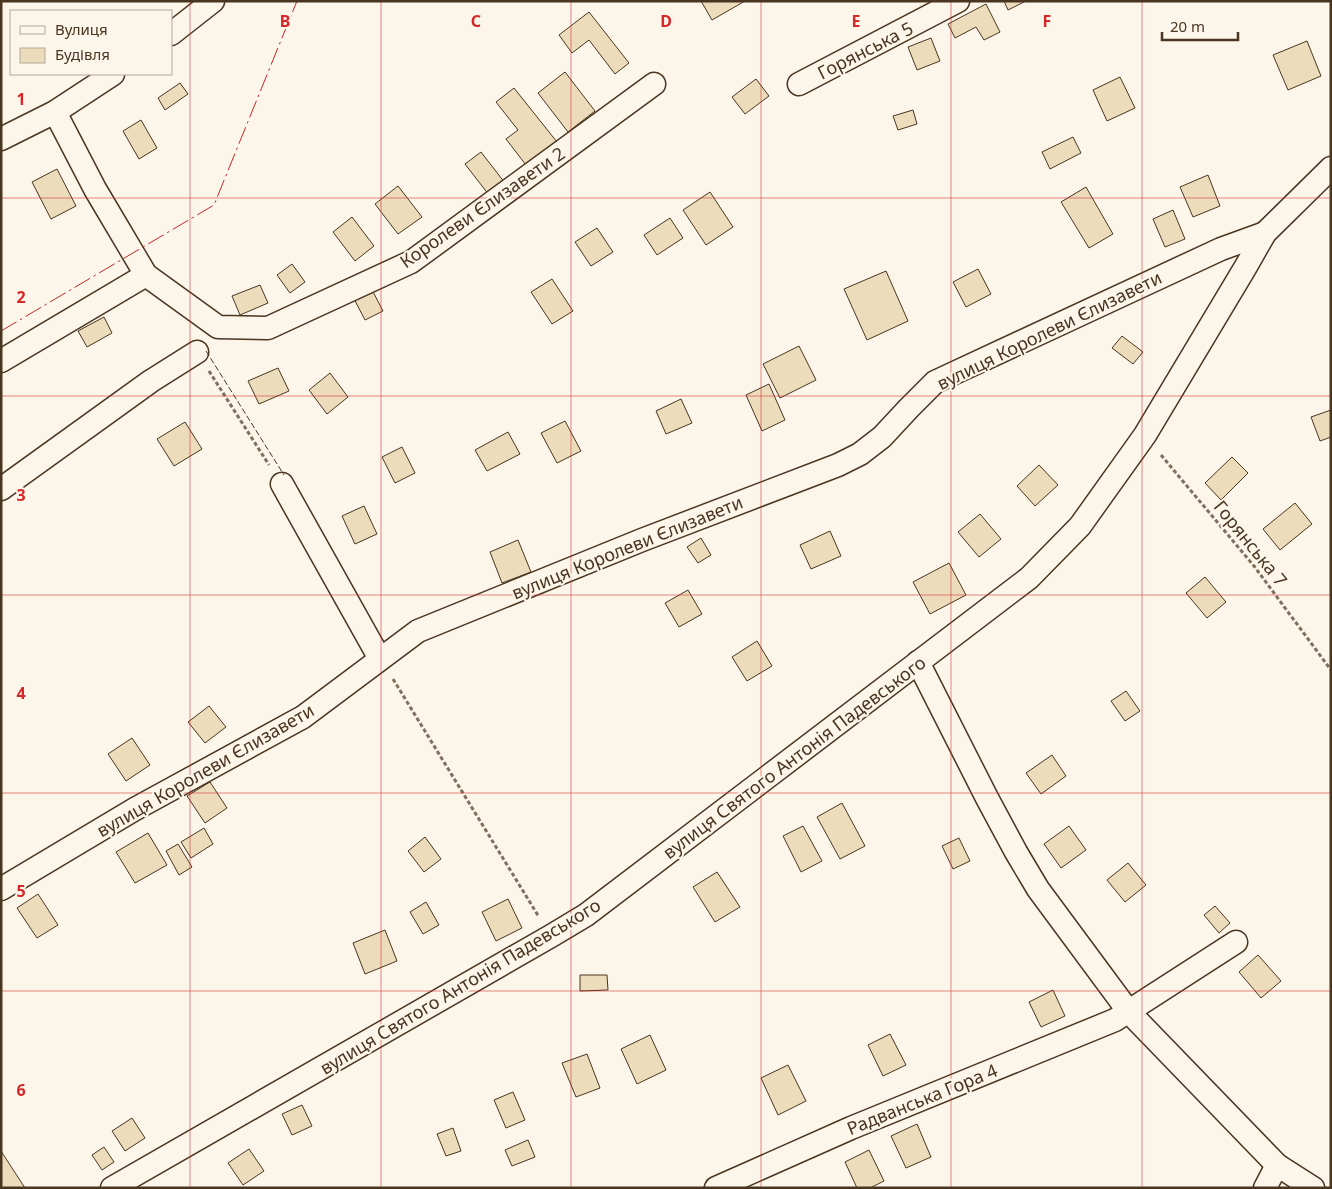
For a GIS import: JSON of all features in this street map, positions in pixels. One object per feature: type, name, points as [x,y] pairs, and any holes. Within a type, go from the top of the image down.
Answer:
[{"type":"street","points":[[172,33],[213,1]]},
{"type":"street","name":"Горянська 5","points":[[798,84],[958,1]]},
{"type":"street","points":[[1,139],[55,112],[111,75]]},
{"type":"street","name":"Королеви Єлизавети 2","points":[[55,112],[95,189],[146,275],[218,327],[268,328],[411,262],[654,84]]},
{"type":"street","name":"вулиця Святого Антонія Падевського","points":[[112,1188],[586,915],[1029,578],[1080,526],[1145,435],[1265,233],[1331,168]]},
{"type":"street","name":"вулиця Королеви Єлизавети","points":[[1,889],[135,809],[303,716],[418,631],[642,540],[838,465],[860,454],[882,437],[935,382],[1221,249],[1265,233]]},
{"type":"street","points":[[1,361],[146,275]]},
{"type":"street","points":[[1,489],[150,381],[196,352]]},
{"type":"street","points":[[282,484],[380,659]]},
{"type":"street","points":[[918,662],[987,798],[1038,889],[1130,1012],[1277,1165],[1313,1188]]},
{"type":"street","name":"Радванська Гора 4","points":[[716,1188],[851,1128],[1115,1020],[1236,942]]},
{"type":"street","points":[[1265,1188],[1277,1165]]},
{"type":"path","points":[[196,352],[282,484]]},
{"type":"path","name":"Горянська 7","points":[[1145,435],[1254,566],[1331,670]]},
{"type":"path","points":[[380,659],[551,936]]},
{"type":"building","points":[[701,1],[745,1],[712,20]]},
{"type":"building","points":[[1004,1],[1026,1],[1008,10]]},
{"type":"building","points":[[986,4],[1000,32],[984,40],[976,27],[955,38],[948,24]]},
{"type":"building","points":[[589,12],[629,63],[615,74],[589,40],[572,53],[559,35]]},
{"type":"building","points":[[931,38],[940,61],[917,70],[908,47]]},
{"type":"building","points":[[1307,41],[1321,76],[1288,90],[1273,55]]},
{"type":"building","points":[[565,72],[595,111],[568,132],[538,93]]},
{"type":"building","points":[[1120,77],[1135,108],[1107,121],[1093,90]]},
{"type":"building","points":[[756,79],[769,96],[745,114],[732,97]]},
{"type":"building","points":[[180,83],[188,94],[165,110],[158,98]]},
{"type":"building","points":[[514,88],[557,142],[526,165],[506,139],[518,130],[496,102]]},
{"type":"building","points":[[913,110],[917,124],[898,130],[893,116]]},
{"type":"building","points":[[141,120],[157,148],[139,159],[123,131]]},
{"type":"building","points":[[1073,137],[1081,153],[1050,169],[1042,152]]},
{"type":"building","points":[[481,152],[505,183],[489,195],[465,164]]},
{"type":"building","points":[[57,169],[76,206],[51,219],[32,182]]},
{"type":"building","points":[[1208,175],[1220,206],[1193,217],[1180,187]]},
{"type":"building","points":[[398,186],[422,217],[398,234],[375,204]]},
{"type":"building","points":[[1086,187],[1113,234],[1089,248],[1061,202]]},
{"type":"building","points":[[710,192],[733,227],[706,245],[683,210]]},
{"type":"building","points":[[1173,210],[1185,239],[1165,247],[1153,219]]},
{"type":"building","points":[[352,217],[374,246],[355,261],[333,232]]},
{"type":"building","points":[[670,218],[683,238],[657,255],[644,235]]},
{"type":"building","points":[[597,228],[613,252],[591,266],[575,242]]},
{"type":"building","points":[[292,264],[305,282],[290,293],[277,275]]},
{"type":"building","points":[[978,269],[991,294],[966,307],[953,282]]},
{"type":"building","points":[[886,271],[908,321],[867,340],[844,289]]},
{"type":"building","points":[[552,279],[573,311],[552,324],[531,292]]},
{"type":"building","points":[[260,285],[268,303],[240,315],[232,296]]},
{"type":"building","points":[[370,286],[383,311],[365,320],[352,295]]},
{"type":"building","points":[[104,317],[112,333],[87,347],[78,331]]},
{"type":"building","points":[[1122,336],[1143,352],[1133,364],[1112,348]]},
{"type":"building","points":[[799,346],[816,380],[780,398],[763,364]]},
{"type":"building","points":[[278,368],[289,391],[259,404],[248,381]]},
{"type":"building","points":[[330,373],[348,397],[327,414],[309,390]]},
{"type":"building","points":[[769,384],[785,420],[762,431],[746,395]]},
{"type":"building","points":[[681,399],[692,423],[666,434],[656,411]]},
{"type":"building","points":[[1331,410],[1331,437],[1320,441],[1311,417]]},
{"type":"building","points":[[565,421],[581,451],[557,463],[541,433]]},
{"type":"building","points":[[185,422],[202,449],[174,466],[157,439]]},
{"type":"building","points":[[508,432],[520,454],[487,471],[475,450]]},
{"type":"building","points":[[402,447],[415,473],[395,483],[382,457]]},
{"type":"building","points":[[1232,457],[1248,473],[1221,500],[1205,483]]},
{"type":"building","points":[[1039,465],[1058,485],[1035,506],[1017,486]]},
{"type":"building","points":[[1295,503],[1312,524],[1280,550],[1263,529]]},
{"type":"building","points":[[364,506],[377,534],[355,544],[342,516]]},
{"type":"building","points":[[980,514],[1001,539],[979,557],[958,532]]},
{"type":"building","points":[[830,531],[841,556],[811,569],[800,545]]},
{"type":"building","points":[[701,538],[711,555],[698,563],[687,547]]},
{"type":"building","points":[[518,540],[531,572],[502,583],[490,552]]},
{"type":"building","points":[[949,563],[966,595],[930,614],[913,582]]},
{"type":"building","points":[[1205,577],[1226,602],[1207,618],[1186,593]]},
{"type":"building","points":[[688,590],[702,614],[679,627],[665,603]]},
{"type":"building","points":[[757,641],[772,666],[747,681],[732,657]]},
{"type":"building","points":[[1126,691],[1140,711],[1125,721],[1111,701]]},
{"type":"building","points":[[209,706],[226,727],[205,743],[188,722]]},
{"type":"building","points":[[132,738],[150,765],[126,781],[108,754]]},
{"type":"building","points":[[1052,755],[1066,776],[1041,794],[1026,773]]},
{"type":"building","points":[[210,782],[227,808],[205,823],[187,796]]},
{"type":"building","points":[[842,803],[865,846],[840,859],[817,817]]},
{"type":"building","points":[[803,826],[822,861],[801,872],[783,836]]},
{"type":"building","points":[[1069,826],[1086,850],[1061,868],[1044,844]]},
{"type":"building","points":[[204,828],[213,844],[191,858],[181,842]]},
{"type":"building","points":[[148,833],[167,865],[135,883],[116,852]]},
{"type":"building","points":[[425,837],[441,859],[424,872],[408,851]]},
{"type":"building","points":[[959,838],[970,861],[953,869],[942,846]]},
{"type":"building","points":[[178,844],[192,867],[179,875],[166,851]]},
{"type":"building","points":[[1128,863],[1146,885],[1125,902],[1107,880]]},
{"type":"building","points":[[717,872],[740,907],[715,922],[693,887]]},
{"type":"building","points":[[38,894],[58,925],[37,938],[17,908]]},
{"type":"building","points":[[508,899],[522,928],[496,941],[482,912]]},
{"type":"building","points":[[426,902],[439,925],[423,934],[410,912]]},
{"type":"building","points":[[1215,906],[1230,923],[1219,933],[1204,915]]},
{"type":"building","points":[[385,930],[397,961],[365,974],[353,943]]},
{"type":"building","points":[[1258,955],[1281,981],[1261,998],[1239,972]]},
{"type":"building","points":[[580,975],[607,975],[608,990],[580,991]]},
{"type":"building","points":[[1053,990],[1065,1016],[1041,1027],[1029,1002]]},
{"type":"building","points":[[890,1034],[906,1065],[883,1076],[868,1045]]},
{"type":"building","points":[[650,1035],[666,1070],[637,1084],[621,1049]]},
{"type":"building","points":[[587,1054],[600,1088],[576,1097],[562,1063]]},
{"type":"building","points":[[788,1065],[806,1101],[778,1115],[761,1078]]},
{"type":"building","points":[[513,1092],[525,1120],[506,1128],[494,1100]]},
{"type":"building","points":[[302,1105],[312,1126],[292,1135],[282,1114]]},
{"type":"building","points":[[132,1118],[145,1138],[125,1151],[112,1131]]},
{"type":"building","points":[[917,1124],[931,1157],[906,1168],[891,1136]]},
{"type":"building","points":[[453,1128],[461,1151],[446,1156],[437,1134]]},
{"type":"building","points":[[528,1140],[535,1157],[512,1166],[505,1150]]},
{"type":"building","points":[[104,1147],[114,1162],[102,1170],[92,1155]]},
{"type":"building","points":[[249,1149],[264,1171],[243,1185],[228,1163]]},
{"type":"building","points":[[869,1150],[884,1181],[870,1188],[857,1188],[845,1162]]},
{"type":"building","points":[[1,1151],[25,1188],[1,1188]]},
{"type":"fence","points":[[206,351],[284,475]]},
{"type":"power","points":[[1,331],[214,205],[297,1]]}]
